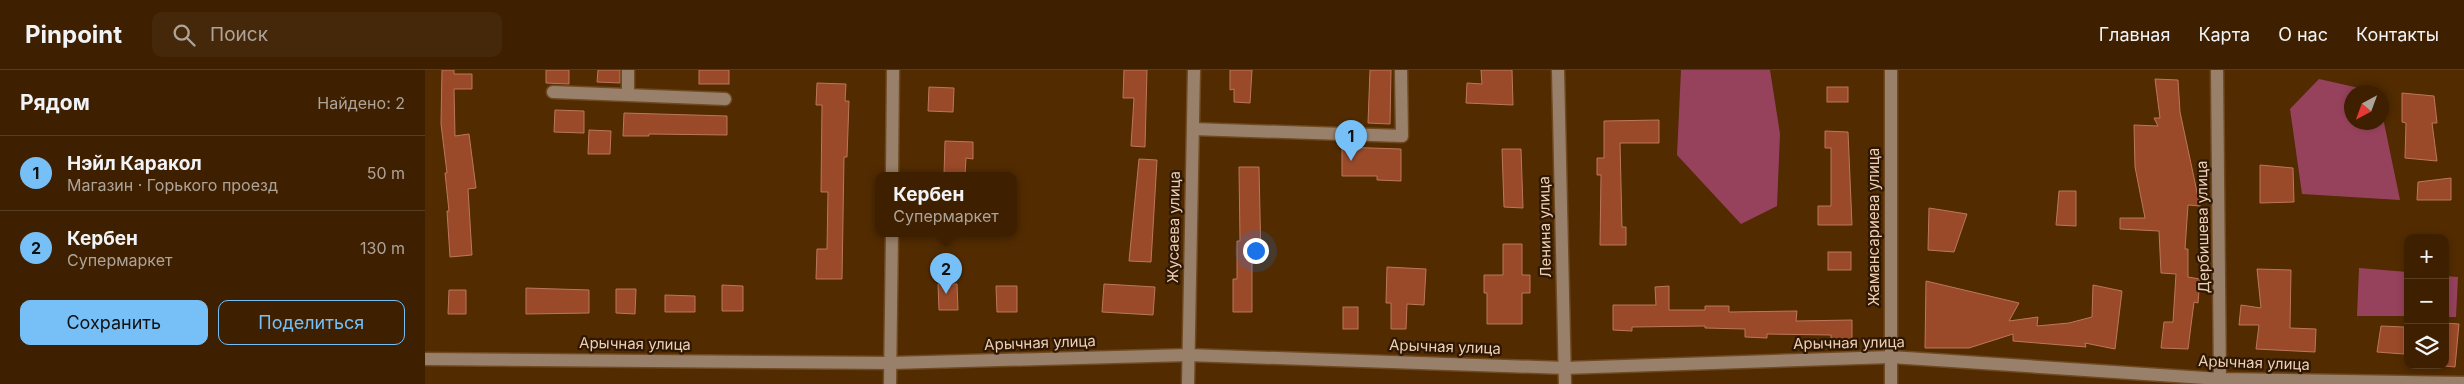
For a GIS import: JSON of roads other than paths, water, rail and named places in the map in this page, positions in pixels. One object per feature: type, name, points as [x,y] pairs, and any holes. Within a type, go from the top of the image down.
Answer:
[{"type":"street","points":[[628,70],[628,94]]},
{"type":"street","points":[[892,172],[893,70]]},
{"type":"street","name":"Жусаева улица","points":[[1188,384],[1194,70]]},
{"type":"street","points":[[1193,129],[1402,136],[1401,70]]},
{"type":"street","name":"Ленина улица","points":[[1558,70],[1565,384]]},
{"type":"street","name":"Жамансариева улица","points":[[1891,70],[1891,384]]},
{"type":"street","name":"Дербишева улица","points":[[2217,70],[2220,382]]},
{"type":"street","points":[[553,92],[725,100]]},
{"type":"street","points":[[890,384],[892,237]]},
{"type":"street","name":"Арычная улица","points":[[425,359],[891,363],[1188,355],[1565,368],[1891,357],[2220,382],[2464,383]]},
{"type":"place","name":"Нэйл Каракол","points":[[1351,161]]},
{"type":"place","name":"Кербен","points":[[946,294]]}]
